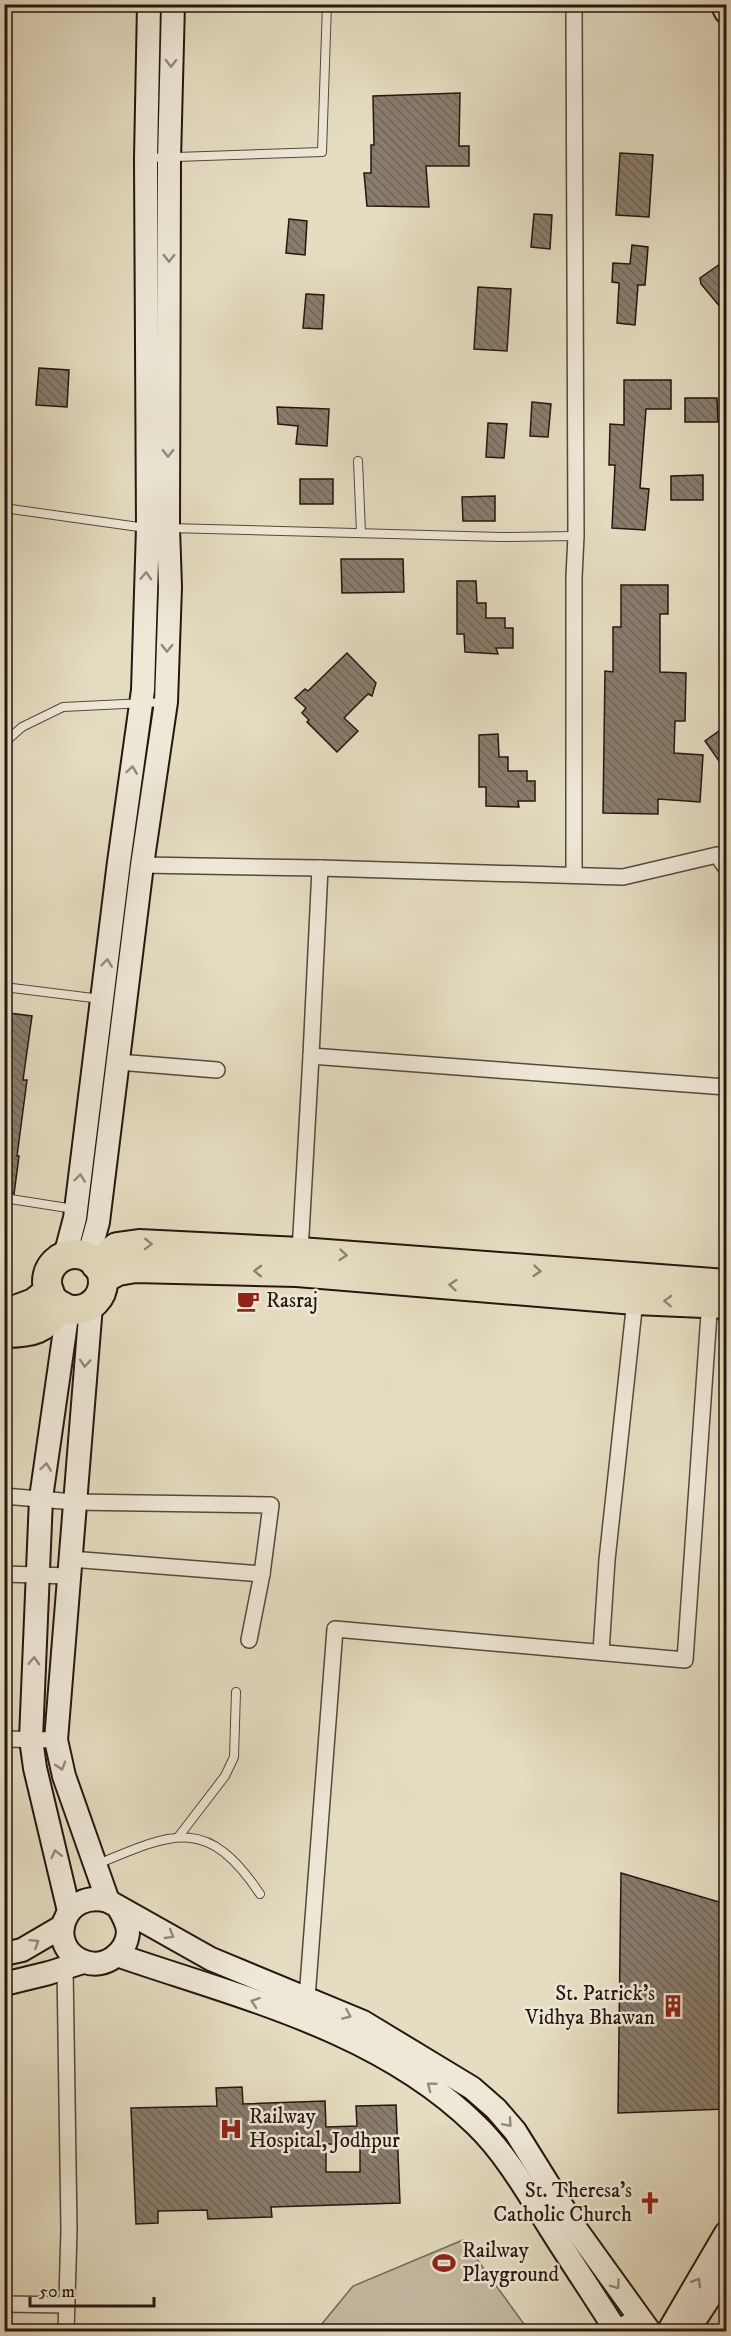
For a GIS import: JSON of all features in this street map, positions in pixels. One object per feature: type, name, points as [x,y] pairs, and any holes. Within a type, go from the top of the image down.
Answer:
[{"type":"highway","points":[[88,1264],[126,1244],[300,1252],[719,1293]]},
{"type":"highway","points":[[67,1303],[47,1280],[56,1262],[88,1264],[118,1271],[135,1268],[297,1272],[635,1300],[719,1293]]},
{"type":"highway","points":[[4,1314],[34,1303],[67,1303],[98,1298],[102,1289],[88,1264]]},
{"type":"highway","points":[[4,1334],[36,1330],[52,1319],[67,1303]]},
{"type":"street","points":[[88,1264],[98,1222],[142,865],[166,702],[170,587],[158,528],[146,158],[149,4]]},
{"type":"street","points":[[88,1264],[76,1210],[141,703],[158,528],[172,4]]},
{"type":"street","points":[[574,4],[576,536],[574,875]]},
{"type":"street","points":[[722,4],[726,12]]},
{"type":"street","points":[[142,865],[622,877],[722,851],[726,868]]},
{"type":"street","points":[[300,1252],[320,868]]},
{"type":"street","points":[[311,1056],[726,1087]]},
{"type":"street","points":[[118,1062],[218,1070]]},
{"type":"street","points":[[308,1998],[336,1629],[685,1660],[719,1293]]},
{"type":"street","points":[[601,1652],[607,1560],[635,1300]]},
{"type":"street","points":[[66,2331],[74,1956],[63,1937],[66,1918],[35,1767],[32,1739],[41,1498],[67,1303]]},
{"type":"street","points":[[4,1984],[74,1964],[101,1963],[117,1955],[125,1944],[128,1932],[125,1918],[113,1904],[96,1865],[64,1776],[56,1740],[74,1502],[67,1303]]},
{"type":"street","points":[[4,1496],[74,1502],[271,1505],[262,1574],[249,1640]]},
{"type":"street","points":[[4,1574],[38,1575],[69,1567],[262,1574]]},
{"type":"street","points":[[4,1739],[56,1740]]},
{"type":"street","points":[[4,1954],[22,1950],[66,1918],[83,1900],[100,1898],[212,1959],[363,2022],[427,2059],[472,2088],[496,2109],[515,2131],[578,2232],[645,2325],[617,2331],[528,2192],[498,2151],[477,2126],[431,2085],[381,2054],[302,2018],[117,1955]]},
{"type":"street","points":[[668,2331],[726,2233]]},
{"type":"street","points":[[687,2331],[726,2272]]},
{"type":"street","points":[[4,2304],[67,2306]]},
{"type":"lane","points":[[146,158],[322,152],[327,4]]},
{"type":"lane","points":[[358,460],[361,533]]},
{"type":"lane","points":[[4,508],[158,528],[501,537],[576,536]]},
{"type":"lane","points":[[4,743],[22,727],[63,707],[166,702]]},
{"type":"lane","points":[[4,987],[126,1002]]},
{"type":"lane","points":[[4,1198],[76,1210]]},
{"type":"lane","points":[[179,1836],[225,1776],[234,1757],[236,1692]]},
{"type":"lane","points":[[96,1865],[159,1839],[179,1836],[208,1841],[243,1868],[260,1894]]},
{"type":"shaded area","name":"Railway Playground","points":[[463,2240],[529,2331],[316,2331],[353,2286]]},
{"type":"building","points":[[460,93],[459,146],[469,146],[469,166],[426,166],[429,207],[367,206],[364,173],[371,173],[371,145],[374,145],[373,96]]},
{"type":"building","points":[[620,153],[653,155],[649,217],[616,215]]},
{"type":"building","points":[[534,214],[552,215],[550,249],[531,247]]},
{"type":"building","points":[[289,219],[307,221],[305,255],[286,253]]},
{"type":"building","points":[[632,245],[648,247],[645,285],[638,285],[635,325],[617,323],[619,283],[612,282],[613,263],[630,264]]},
{"type":"building","points":[[726,260],[726,314],[701,284],[700,278]]},
{"type":"building","points":[[478,287],[511,289],[507,351],[474,349]]},
{"type":"building","points":[[306,294],[324,295],[322,329],[303,328]]},
{"type":"building","points":[[39,368],[69,370],[67,407],[36,405]]},
{"type":"building","points":[[624,380],[671,380],[671,409],[646,409],[640,488],[649,489],[645,530],[612,528],[615,465],[609,465],[610,424],[624,425]]},
{"type":"building","points":[[685,398],[717,398],[718,422],[685,422]]},
{"type":"building","points":[[532,402],[551,404],[548,437],[530,436]]},
{"type":"building","points":[[277,407],[329,409],[327,446],[296,444],[298,426],[278,424]]},
{"type":"building","points":[[488,423],[507,424],[504,458],[486,457]]},
{"type":"building","points":[[703,475],[703,500],[671,500],[671,476]]},
{"type":"building","points":[[300,479],[333,479],[333,504],[300,504]]},
{"type":"building","points":[[495,496],[495,521],[463,521],[462,497]]},
{"type":"building","points":[[341,559],[403,559],[404,592],[342,593]]},
{"type":"building","points":[[457,581],[476,581],[477,603],[486,603],[486,618],[505,618],[505,628],[513,628],[513,648],[496,648],[498,654],[465,652],[464,634],[457,634]]},
{"type":"building","points":[[621,585],[668,585],[668,614],[660,614],[660,672],[686,673],[685,721],[675,721],[674,753],[703,755],[700,802],[658,799],[658,814],[603,813],[605,671],[613,672],[613,627],[621,627]]},
{"type":"building","points":[[347,653],[376,683],[372,696],[368,694],[344,718],[358,731],[337,752],[307,722],[309,720],[302,713],[306,708],[295,698],[305,689],[308,691]]},
{"type":"building","points":[[726,726],[726,771],[705,741]]},
{"type":"building","points":[[498,734],[499,757],[508,757],[508,771],[527,771],[527,781],[535,781],[535,801],[518,801],[519,807],[486,806],[486,787],[479,787],[479,735]]},
{"type":"building","points":[[9,1013],[32,1016],[23,1080],[27,1080],[14,1194],[4,1192],[4,1049]]},
{"type":"building","name":"St. Patrick's Vidhya Bhawan","points":[[621,1873],[726,1904],[726,2109],[618,2113]]},
{"type":"building","points":[[242,2087],[243,2104],[325,2101],[326,2127],[357,2126],[356,2106],[396,2105],[400,2203],[271,2207],[272,2217],[208,2219],[207,2210],[158,2211],[158,2223],[136,2224],[131,2108],[217,2106],[216,2088]],"holes":[[[326,2144],[360,2144],[360,2172],[326,2172]]]},
{"type":"place","name":"Rasraj","points":[[248,1301]]},
{"type":"place","name":"St. Patrick's Vidhya Bhawan","points":[[673,2006]]},
{"type":"place","name":"Railway Hospital, Jodhpur","points":[[231,2129]]},
{"type":"place","name":"St. Theresa's Catholic Church","points":[[650,2203]]},
{"type":"place","name":"Railway Playground","points":[[444,2263]]}]
